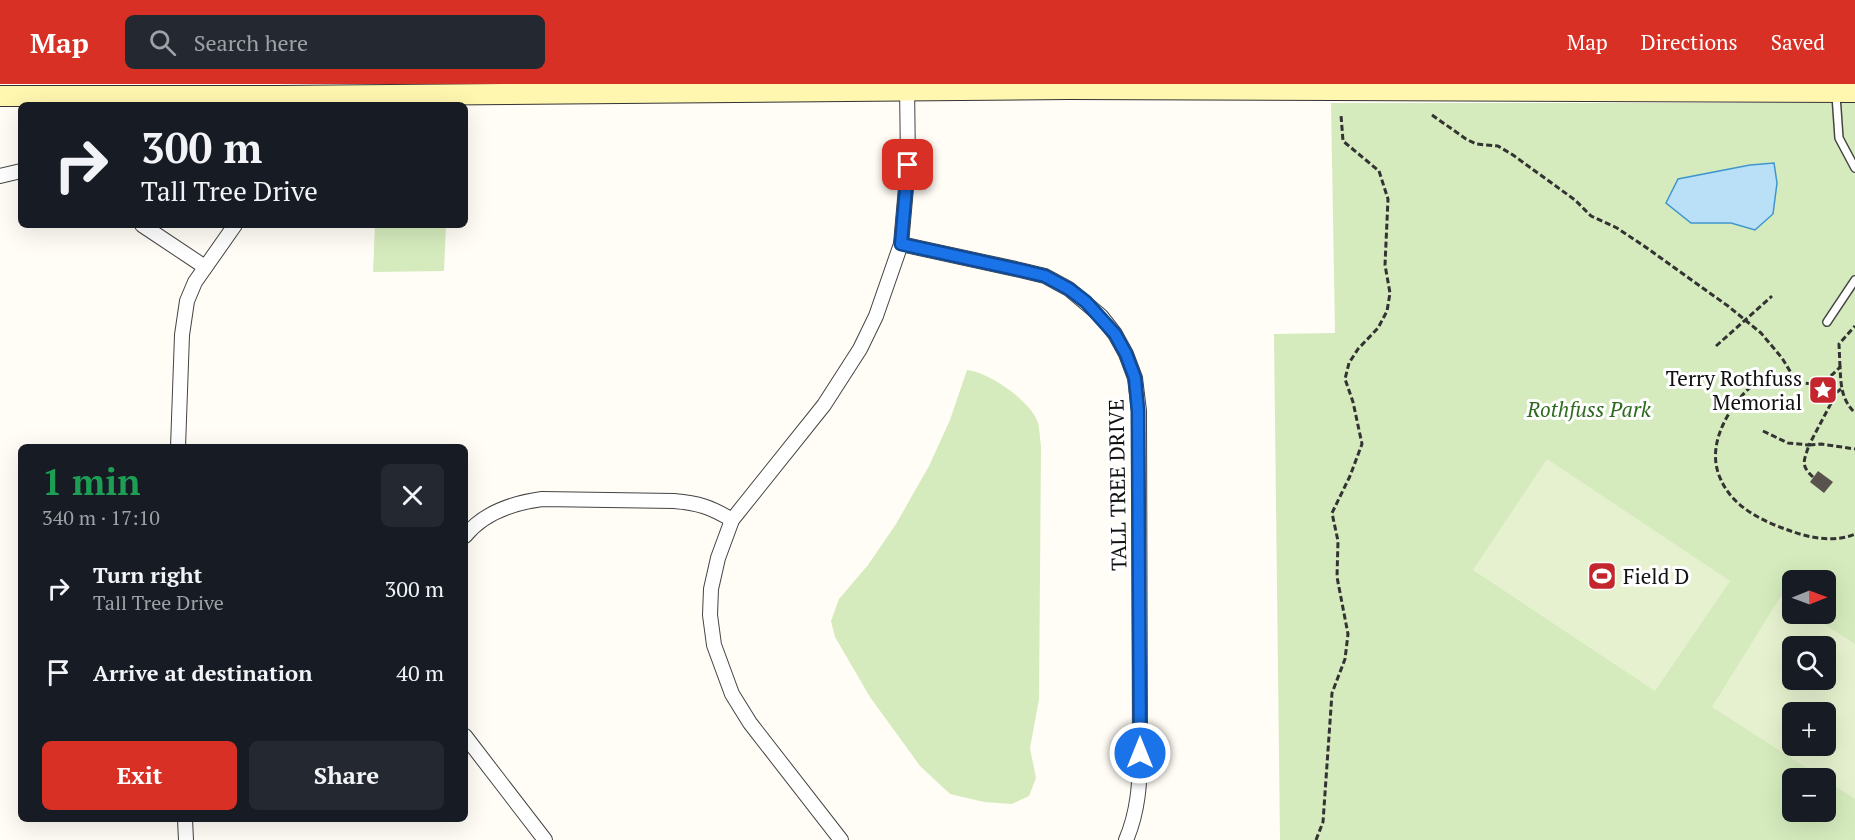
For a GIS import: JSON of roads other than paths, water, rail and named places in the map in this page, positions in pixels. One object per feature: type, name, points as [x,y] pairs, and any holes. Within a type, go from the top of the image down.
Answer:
[{"type":"main road","points":[[0,96],[182,90],[278,101],[907,88],[1846,92]]},
{"type":"street","points":[[841,840],[750,723],[732,694],[721,669],[712,635],[711,589],[718,558],[732,520],[824,405],[843,377],[876,316],[901,244],[908,165],[907,88]]},
{"type":"street","points":[[0,176],[18,172]]},
{"type":"street","points":[[146,228],[205,267]]},
{"type":"street","points":[[178,444],[183,317],[195,282],[233,228]]},
{"type":"street","name":"TALL TREE DRIVE","points":[[901,244],[1045,276],[1069,289],[1086,302],[1115,334],[1126,354],[1135,378],[1138,411],[1140,741],[1140,787],[1131,829],[1126,840]]},
{"type":"street","points":[[468,533],[483,519],[502,509],[520,502],[542,499],[695,503],[712,508],[732,520]]},
{"type":"street","points":[[468,740],[545,840]]},
{"type":"street","points":[[185,822],[186,840]]},
{"type":"lane","points":[[1846,92],[1839,138],[1855,168]]},
{"type":"lane","points":[[1827,322],[1855,280]]},
{"type":"water","points":[[1774,163],[1777,183],[1773,214],[1755,230],[1731,223],[1691,223],[1666,203],[1678,179],[1750,165]]},
{"type":"place","name":"Terry Rothfuss Memorial","points":[[1823,390]]},
{"type":"place","name":"Field D","points":[[1602,576]]},
{"type":"park label","name":"Rothfuss Park","points":[[1589,409]]}]
